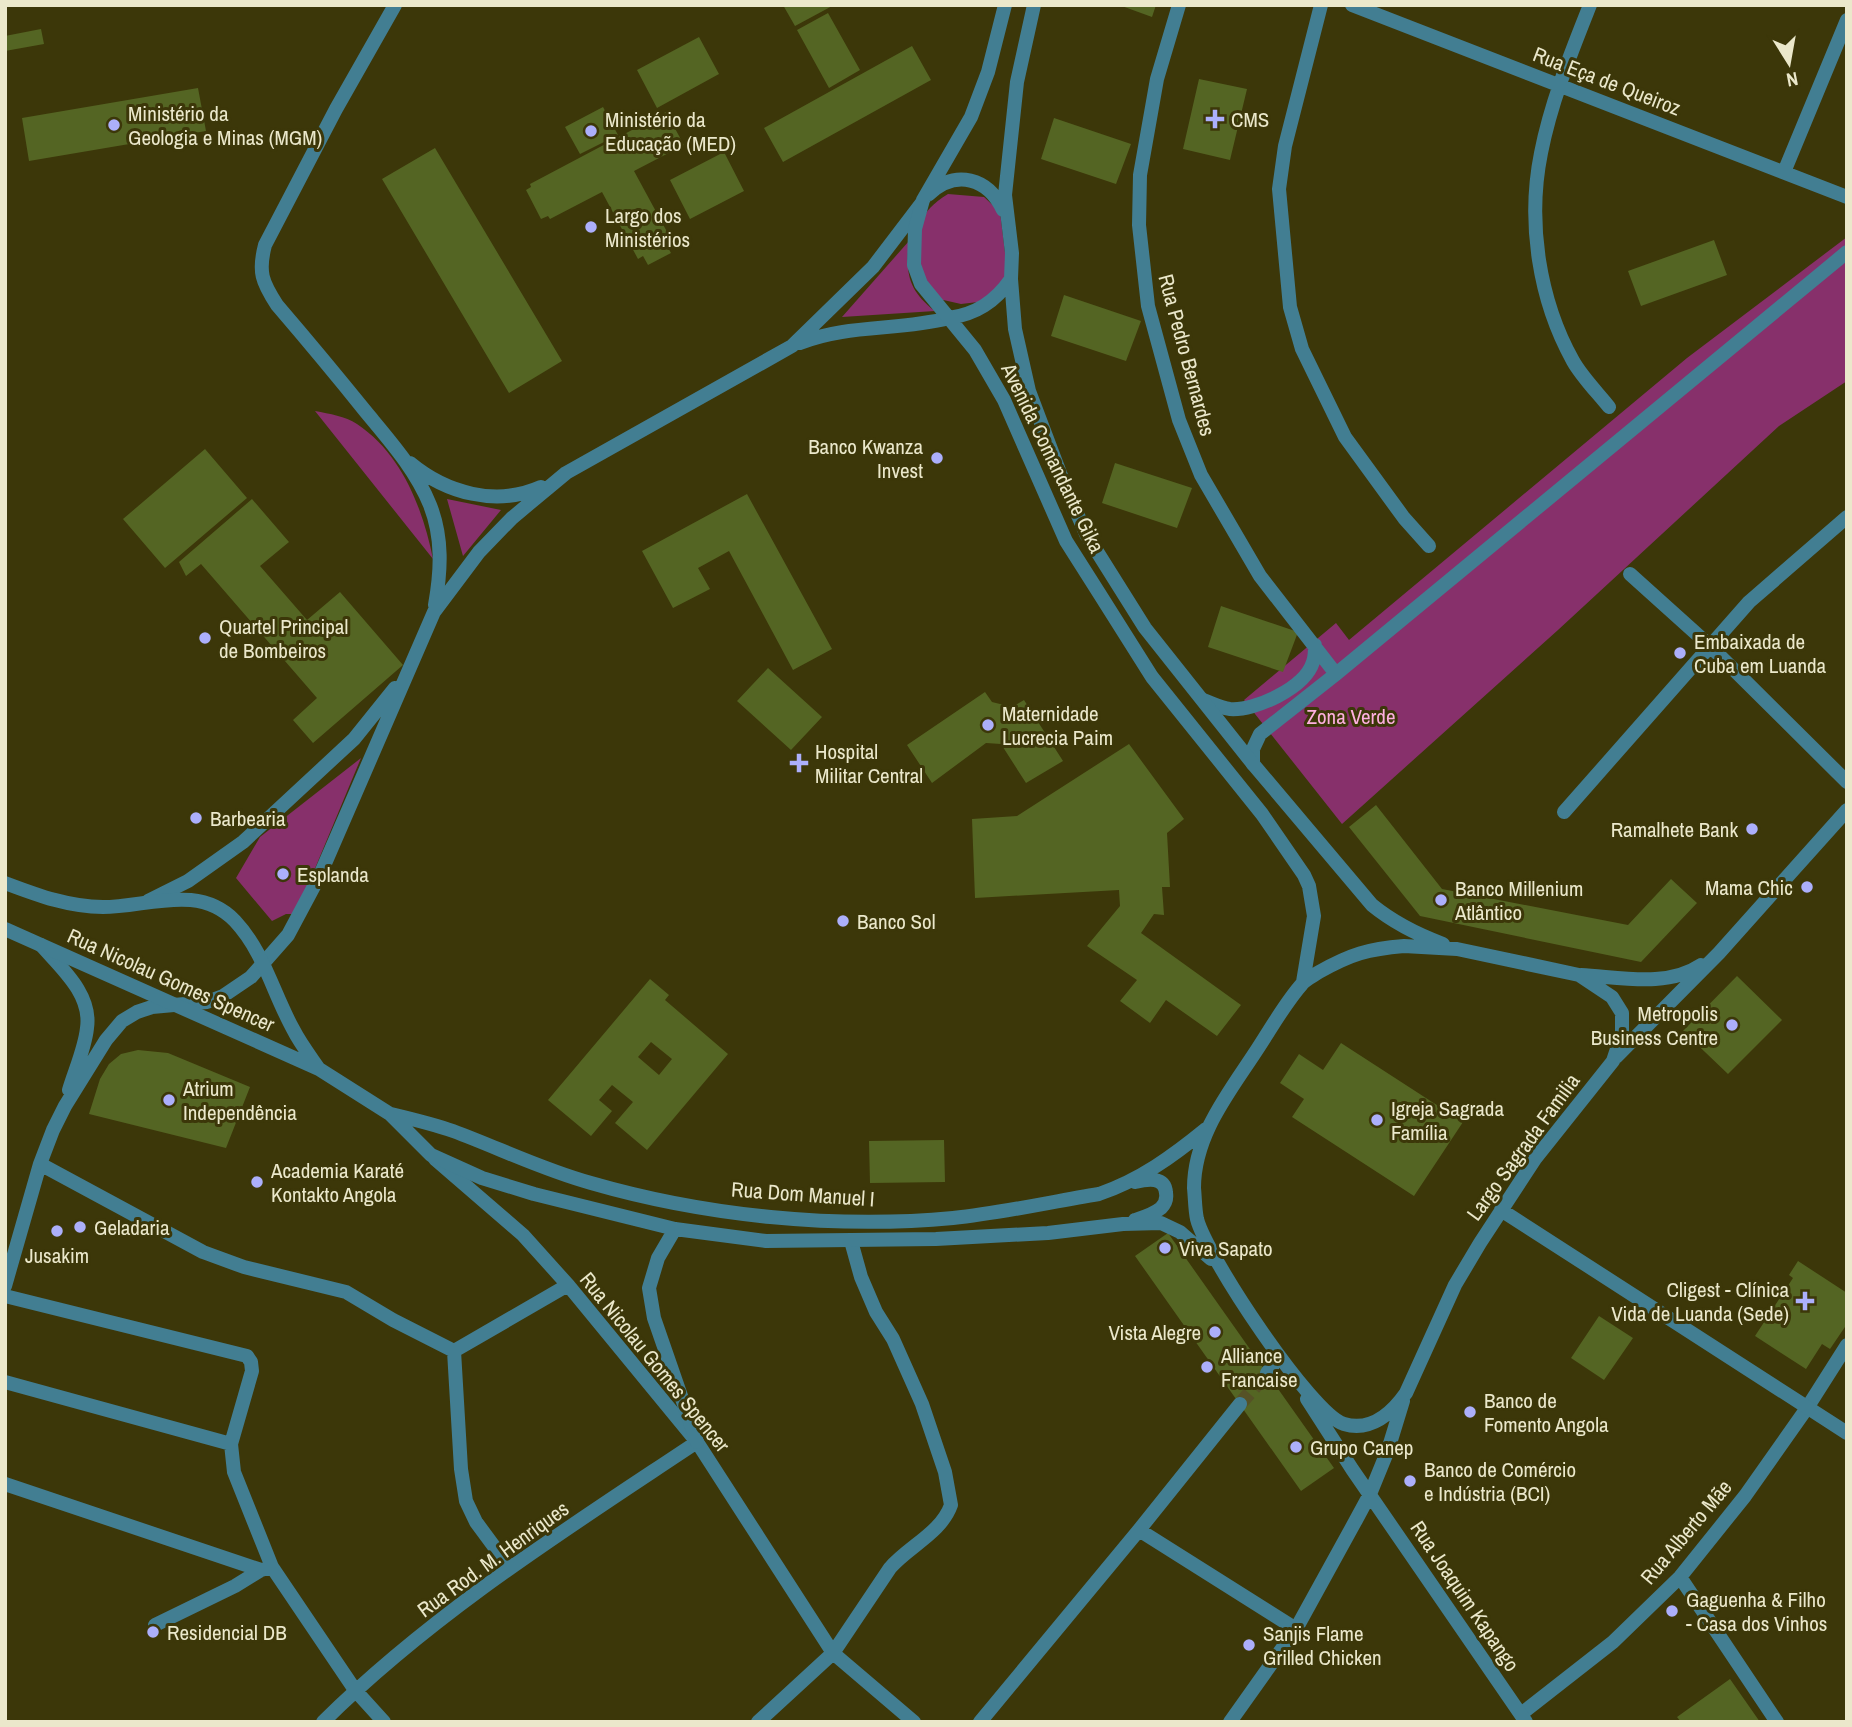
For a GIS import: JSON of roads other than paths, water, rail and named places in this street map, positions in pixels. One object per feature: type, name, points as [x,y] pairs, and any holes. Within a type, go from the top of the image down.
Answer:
[{"type":"street","points":[[395,5],[336,109],[265,245],[261,263],[262,279],[277,305],[402,456],[422,488],[436,524],[441,562],[434,612]]},
{"type":"street","name":"Avenida Comandante Gika","points":[[1006,5],[988,72],[971,117],[923,200],[915,229],[914,265],[921,284],[975,350],[1004,400],[1066,541],[1105,604],[1152,677],[1262,814],[1304,874],[1314,916],[1303,982]]},
{"type":"street","name":"Avenida Comandante Gika","points":[[1034,5],[1016,94],[1005,195],[1012,253],[1015,329],[1029,391],[1086,534],[1145,628],[1253,764],[1372,905],[1390,920],[1419,935],[1457,949]]},
{"type":"street","name":"Rua Pedro Bernardes","points":[[1179,5],[1157,79],[1140,175],[1139,225],[1148,306],[1166,365],[1178,420],[1201,475],[1260,576],[1336,674]]},
{"type":"street","points":[[1321,5],[1285,146],[1279,189],[1290,307],[1302,349],[1345,438],[1376,483],[1429,546]]},
{"type":"street","name":"Rua Eça de Queiroz","points":[[1352,5],[1847,197]]},
{"type":"street","points":[[1590,5],[1560,86],[1541,153],[1536,198],[1539,269],[1553,321],[1574,363],[1609,408]]},
{"type":"street","points":[[1784,172],[1847,20]]},
{"type":"street","points":[[792,346],[873,267],[923,200],[946,182],[966,179],[982,184],[997,197],[1006,217]]},
{"type":"street","points":[[1253,764],[1253,749],[1260,734],[1847,251]]},
{"type":"street","points":[[402,456],[419,470],[459,491],[502,497],[525,494],[792,346],[811,338],[852,329],[912,326],[972,313],[990,303],[1011,279]]},
{"type":"street","points":[[5,1286],[40,1164],[65,1107],[106,1040],[122,1021],[136,1012],[152,1007],[207,1002],[223,996],[251,977],[288,935],[310,896],[434,612],[479,552],[512,518],[566,473]]},
{"type":"street","points":[[1564,812],[1749,602],[1847,517]]},
{"type":"street","points":[[1630,574],[1710,646],[1847,782]]},
{"type":"street","points":[[1203,700],[1228,709],[1266,702],[1286,692],[1304,676],[1313,664],[1315,645]]},
{"type":"street","points":[[148,901],[188,881],[243,842],[354,739],[409,670]]},
{"type":"street","points":[[1613,1061],[1719,953],[1847,810]]},
{"type":"street","name":"Rua Nicolau Gomes Spencer","points":[[5,883],[77,905],[102,907],[148,901],[185,900],[213,906],[235,921],[264,964],[293,1030],[319,1069]]},
{"type":"street","name":"Rua Nicolau Gomes Spencer","points":[[5,929],[319,1069],[390,1114],[430,1155],[523,1235],[568,1285],[697,1442],[833,1653],[914,1722]]},
{"type":"street","points":[[41,945],[76,986],[86,1012],[88,1026],[65,1107]]},
{"type":"street","name":"Largo Sagrada Familia","points":[[1404,946],[1457,949],[1579,975],[1612,998],[1622,1013],[1622,1034],[1613,1061],[1535,1159],[1455,1285],[1406,1393],[1396,1407],[1376,1422],[1354,1426],[1337,1421],[1289,1370],[1220,1267],[1197,1219],[1194,1187],[1197,1159],[1207,1128],[1303,982],[1370,949],[1404,946]]},
{"type":"street","points":[[1579,975],[1668,978],[1690,972],[1719,953]]},
{"type":"street","name":"Rua Dom Manuel I","points":[[390,1114],[452,1130],[518,1159],[590,1183],[661,1202],[806,1219],[894,1221],[953,1218],[1099,1194],[1120,1187],[1167,1161],[1207,1128]]},
{"type":"street","name":"Rua Dom Manuel I","points":[[430,1155],[482,1178],[534,1194],[675,1229],[766,1241],[851,1241],[1048,1233],[1123,1224],[1161,1223],[1180,1232],[1220,1267]]},
{"type":"street","points":[[40,1164],[203,1252],[244,1266],[346,1292],[454,1352]]},
{"type":"street","points":[[1120,1187],[1152,1179],[1161,1181],[1167,1195],[1161,1208],[1123,1224]]},
{"type":"street","points":[[1501,1210],[1847,1433]]},
{"type":"street","points":[[675,1229],[652,1273],[650,1302],[697,1442]]},
{"type":"street","points":[[758,1722],[833,1653],[890,1568],[942,1522],[951,1505],[945,1472],[922,1404],[893,1339],[876,1312],[861,1277],[851,1241]]},
{"type":"street","points":[[454,1352],[568,1285]]},
{"type":"street","points":[[5,1296],[247,1356],[252,1371],[231,1444],[234,1472],[266,1569],[355,1690],[384,1722]]},
{"type":"street","name":"Rua Alberto Mãe","points":[[1524,1718],[1612,1643],[1680,1577],[1745,1496],[1807,1408],[1847,1345]]},
{"type":"street","points":[[454,1352],[462,1479],[466,1501],[476,1522],[510,1568]]},
{"type":"street","points":[[1267,1373],[1279,1357]]},
{"type":"street","name":"Rua Joaquim Kapango","points":[[1289,1370],[1370,1494],[1524,1718]]},
{"type":"street","points":[[5,1382],[231,1444]]},
{"type":"street","points":[[1230,1722],[1296,1629],[1370,1494],[1388,1450],[1406,1393]]},
{"type":"street","points":[[980,1722],[1240,1404]]},
{"type":"street","name":"Rua Rod. M. Henriques","points":[[323,1722],[355,1690],[510,1568],[697,1442]]},
{"type":"street","points":[[5,1484],[266,1569]]},
{"type":"street","points":[[1139,1530],[1296,1629]]},
{"type":"street","points":[[155,1625],[266,1569]]},
{"type":"street","points":[[1680,1577],[1777,1722]]},
{"type":"tunnel","points":[[1240,1404],[1267,1373]]},
{"type":"place","name":"CMS","points":[[1215,119]]},
{"type":"place","name":"Ministério da Geologia e Minas (MGM)","points":[[114,125]]},
{"type":"place","name":"Ministério da Educação (MED)","points":[[591,131]]},
{"type":"place","name":"Largo dos Ministérios","points":[[591,227]]},
{"type":"place","name":"Banco Kwanza Invest","points":[[937,458]]},
{"type":"place","name":"Quartel Principal de Bombeiros","points":[[205,638]]},
{"type":"place","name":"Embaixada de Cuba em Luanda","points":[[1680,653]]},
{"type":"place","name":"Maternidade Lucrecia Paim","points":[[988,725]]},
{"type":"place","name":"Hospital Militar Central","points":[[799,763]]},
{"type":"place","name":"Barbearia","points":[[196,818]]},
{"type":"place","name":"Ramalhete Bank","points":[[1752,829]]},
{"type":"place","name":"Esplanda","points":[[283,874]]},
{"type":"place","name":"Mama Chic","points":[[1807,887]]},
{"type":"place","name":"Banco Millenium Atlântico","points":[[1441,900]]},
{"type":"place","name":"Banco Sol","points":[[843,921]]},
{"type":"place","name":"Metropolis Business Centre","points":[[1732,1025]]},
{"type":"place","name":"Atrium Independência","points":[[169,1100]]},
{"type":"place","name":"Igreja Sagrada Família","points":[[1377,1120]]},
{"type":"place","name":"Academia Karaté Kontakto Angola","points":[[257,1182]]},
{"type":"place","name":"Geladaria","points":[[80,1227]]},
{"type":"place","name":"Jusakim","points":[[57,1231]]},
{"type":"place","name":"Viva Sapato","points":[[1165,1248]]},
{"type":"place","name":"Cligest - Clínica Vida de Luanda (Sede)","points":[[1805,1301]]},
{"type":"place","name":"Vista Alegre","points":[[1215,1332]]},
{"type":"place","name":"Alliance Francaise","points":[[1207,1367]]},
{"type":"place","name":"Banco de Fomento Angola","points":[[1470,1412]]},
{"type":"place","name":"Grupo Canep","points":[[1296,1447]]},
{"type":"place","name":"Banco de Comércio e Indústria (BCI)","points":[[1410,1481]]},
{"type":"place","name":"Gaguenha & Filho - Casa dos Vinhos","points":[[1672,1611]]},
{"type":"place","name":"Residencial DB","points":[[153,1632]]},
{"type":"place","name":"Sanjis Flame Grilled Chicken","points":[[1249,1645]]},
{"type":"park label","name":"Zona Verde","points":[[1351,716]]}]
